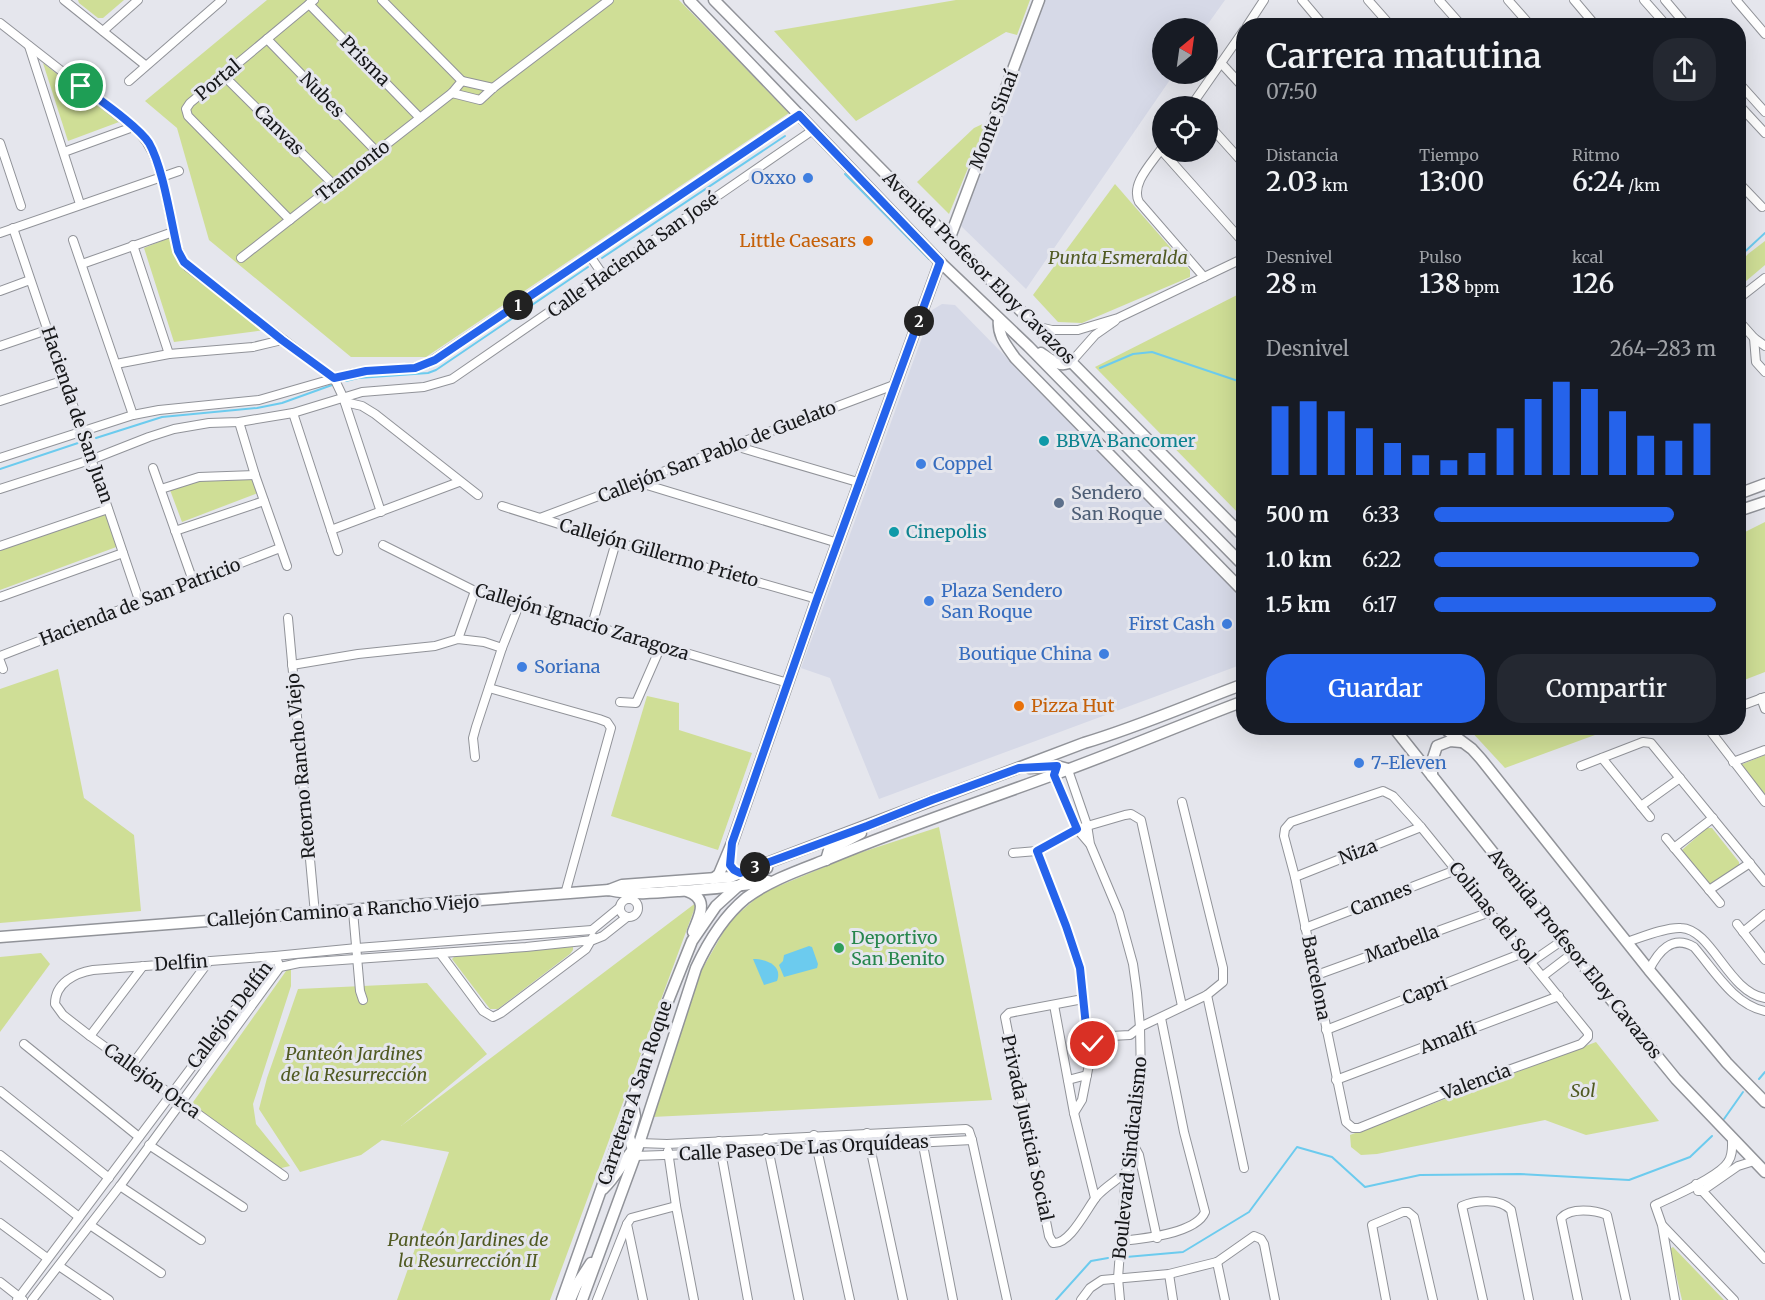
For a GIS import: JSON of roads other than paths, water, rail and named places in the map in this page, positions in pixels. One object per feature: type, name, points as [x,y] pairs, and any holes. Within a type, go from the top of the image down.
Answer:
[{"type":"main road","name":"Avenida Profesor Eloy Cavazos","points":[[689,0],[940,262],[1028,346],[1100,422],[1236,558]]},
{"type":"main road","name":"Avenida Profesor Eloy Cavazos","points":[[714,0],[1236,529]]},
{"type":"main road","name":"Monte Sinaí","points":[[949,240],[1039,0]]},
{"type":"main road","points":[[708,945],[707,937],[711,928],[730,904],[726,887],[719,874],[940,262]]},
{"type":"main road","points":[[999,319],[999,332],[1015,358],[1236,584]]},
{"type":"main road","points":[[1028,346],[1058,364],[1067,364],[1072,361]]},
{"type":"main road","points":[[1097,442],[1100,422]]},
{"type":"main road","points":[[1746,491],[1765,484]]},
{"type":"main road","points":[[1751,489],[1765,489]]},
{"type":"main road","points":[[1148,495],[1172,495]]},
{"type":"main road","points":[[1746,508],[1765,502]]},
{"type":"main road","points":[[726,887],[740,873],[1236,687]]},
{"type":"main road","points":[[1019,768],[1060,770],[1236,704]]},
{"type":"main road","points":[[1171,729],[1180,718],[1181,708]]},
{"type":"main road","name":"Avenida Profesor Eloy Cavazos","points":[[1399,735],[1676,1079],[1765,1172]]},
{"type":"main road","points":[[1452,735],[1472,749],[1481,759],[1649,970],[1727,1063],[1765,1102]]},
{"type":"main road","points":[[1432,778],[1432,760],[1437,746],[1450,741],[1461,742]]},
{"type":"main road","points":[[1060,770],[1083,743]]},
{"type":"main road","name":"Carretera A San Roque","points":[[636,1149],[696,968],[724,921],[745,899],[781,878],[846,851],[1060,770]]},
{"type":"main road","points":[[826,860],[829,849],[858,836],[867,826]]},
{"type":"main road","points":[[732,843],[730,865],[740,873]]},
{"type":"main road","points":[[726,887],[795,853]]},
{"type":"main road","points":[[609,891],[622,885],[726,887],[781,878]]},
{"type":"main road","name":"Callejón Camino a Rancho Viejo","points":[[0,937],[565,894],[609,891],[627,897],[644,893],[726,887]]},
{"type":"main road","name":"Carretera A San Roque","points":[[562,1300],[671,992],[692,941],[726,887]]},
{"type":"main road","points":[[686,890],[695,894],[701,906],[692,941]]},
{"type":"main road","points":[[632,1101],[635,1116],[629,1137],[636,1149]]},
{"type":"main road","points":[[600,1192],[615,1178],[624,1159],[636,1149]]},
{"type":"main road","points":[[582,1300],[636,1149]]},
{"type":"main road","points":[[570,1300],[580,1278],[598,1254]]},
{"type":"street","points":[[65,0],[145,65]]},
{"type":"street","points":[[103,31],[138,0]]},
{"type":"street","points":[[129,81],[222,0]]},
{"type":"street","points":[[382,0],[462,81],[493,88]]},
{"type":"street","points":[[452,93],[480,100],[609,0]]},
{"type":"street","points":[[1254,18],[1264,0]]},
{"type":"street","points":[[1302,0],[1317,18]]},
{"type":"street","points":[[1368,0],[1384,18]]},
{"type":"street","points":[[1439,0],[1455,18]]},
{"type":"street","points":[[1508,0],[1524,18]]},
{"type":"street","points":[[1574,0],[1589,18]]},
{"type":"street","points":[[1644,0],[1660,18]]},
{"type":"street","points":[[1665,0],[1681,18]]},
{"type":"street","points":[[1736,0],[1765,34]]},
{"type":"street","name":"Portal","points":[[290,220],[188,116],[186,109],[190,103],[311,2]]},
{"type":"street","name":"Prisma","points":[[311,2],[420,118]]},
{"type":"street","points":[[0,23],[133,127],[148,142],[161,178],[180,256],[188,267],[334,378],[344,400],[381,512]]},
{"type":"street","name":"Nubes","points":[[267,39],[377,152]]},
{"type":"street","points":[[1199,96],[1236,41]]},
{"type":"street","points":[[28,45],[80,204]]},
{"type":"street","points":[[1221,63],[1236,79]]},
{"type":"street","name":"Canvas","points":[[223,75],[334,185]]},
{"type":"street","name":"Tramonto","points":[[241,258],[452,93],[462,81]]},
{"type":"street","points":[[1746,91],[1765,112]]},
{"type":"street","points":[[1746,113],[1765,133]]},
{"type":"street","name":"Calle Hacienda San José","points":[[0,458],[133,415],[177,407],[265,399],[353,373],[415,368],[428,364],[799,115]]},
{"type":"street","points":[[64,152],[133,127]]},
{"type":"street","name":"Calle Hacienda San José","points":[[0,489],[93,459],[149,436],[174,429],[293,413],[379,389],[432,385],[452,379],[813,130]]},
{"type":"street","points":[[1218,135],[1236,155]]},
{"type":"street","points":[[0,143],[21,206]]},
{"type":"street","points":[[1154,162],[1137,187],[1137,198],[1204,277]]},
{"type":"street","points":[[1173,162],[1236,234]]},
{"type":"street","points":[[0,233],[179,171]]},
{"type":"street","points":[[1746,190],[1762,207]]},
{"type":"street","name":"Hacienda de San Juan","points":[[13,228],[140,603]]},
{"type":"street","points":[[82,264],[173,232]]},
{"type":"street","points":[[73,240],[133,415]]},
{"type":"street","points":[[134,245],[169,354]]},
{"type":"street","points":[[590,256],[603,275]]},
{"type":"street","points":[[1038,327],[1073,330],[1118,318],[1236,262]]},
{"type":"street","points":[[1746,293],[1765,278]]},
{"type":"street","points":[[0,291],[30,280]]},
{"type":"street","points":[[1072,361],[1095,335],[1118,318]]},
{"type":"street","points":[[1746,329],[1765,346]]},
{"type":"street","points":[[0,346],[47,330]]},
{"type":"street","points":[[1754,338],[1756,362],[1765,372]]},
{"type":"street","points":[[116,363],[169,354],[253,347],[282,340]]},
{"type":"street","points":[[0,401],[65,380]]},
{"type":"street","name":"Callejón San Pablo de Guelato","points":[[540,518],[894,385]]},
{"type":"street","points":[[344,400],[362,406],[375,414],[478,495]]},
{"type":"street","points":[[293,413],[338,551]]},
{"type":"street","points":[[239,422],[287,566]]},
{"type":"street","points":[[735,446],[861,483]]},
{"type":"street","points":[[153,468],[193,581]]},
{"type":"street","points":[[161,489],[199,477],[255,475]]},
{"type":"street","points":[[331,530],[459,482]]},
{"type":"street","points":[[637,482],[838,543]]},
{"type":"street","points":[[175,531],[264,501]]},
{"type":"street","name":"Callejón Gillermo Prieto","points":[[502,506],[616,542],[817,599]]},
{"type":"street","points":[[0,546],[108,508]]},
{"type":"street","points":[[591,625],[616,542]]},
{"type":"street","name":"Callejón Ignacio Zaragoza","points":[[384,545],[475,591],[788,683]]},
{"type":"street","name":"Hacienda de San Patricio","points":[[0,656],[280,548]]},
{"type":"street","points":[[0,597],[123,553]]},
{"type":"street","points":[[458,639],[475,591]]},
{"type":"street","points":[[475,757],[474,734],[502,648],[519,605]]},
{"type":"street","name":"Retorno Rancho Viejo","points":[[288,618],[315,914]]},
{"type":"street","points":[[292,665],[358,654],[435,646],[458,639],[484,642],[502,648]]},
{"type":"street","points":[[620,702],[636,703],[661,646]]},
{"type":"street","points":[[489,688],[599,718],[610,725],[610,735],[565,894]]},
{"type":"street","points":[[1746,704],[1763,697],[1765,709]]},
{"type":"street","points":[[1713,735],[1765,802]]},
{"type":"street","points":[[1581,766],[1643,742],[1654,745],[1765,882]]},
{"type":"street","points":[[1733,762],[1765,750]]},
{"type":"street","points":[[1602,758],[1650,817]]},
{"type":"street","name":"Boulevard Sindicalismo","points":[[1060,770],[1087,825],[1090,844],[1109,886],[1131,954],[1140,1027],[1141,1081],[1134,1146],[1126,1172],[1118,1278],[1120,1300]]},
{"type":"street","name":"Boulevard Sindicalismo","points":[[1060,770],[1077,829],[1090,844]]},
{"type":"street","points":[[1641,806],[1680,778]]},
{"type":"street","name":"Barcelona","points":[[1359,1128],[1353,1128],[1346,1122],[1295,877],[1284,836],[1285,829],[1291,822],[1378,792],[1388,792],[1393,796]]},
{"type":"street","name":"Colinas del Sol","points":[[1393,796],[1422,827],[1588,1033]]},
{"type":"street","points":[[1092,1037],[1130,1035],[1140,1027],[1207,995],[1222,982],[1223,968],[1182,802]]},
{"type":"street","points":[[1013,853],[1037,851],[1087,825],[1131,814],[1141,820],[1182,1006]]},
{"type":"street","points":[[1674,848],[1713,818]]},
{"type":"street","name":"Niza","points":[[1295,877],[1422,827]]},
{"type":"street","points":[[1666,838],[1720,903]]},
{"type":"street","points":[[1037,851],[1080,968],[1086,1026],[1092,1037],[1082,1100],[1074,1113]]},
{"type":"street","points":[[1709,890],[1750,863]]},
{"type":"street","name":"Cannes","points":[[1305,928],[1456,870]]},
{"type":"street","points":[[440,953],[483,1011],[493,1017],[586,949],[593,940],[603,936],[627,917],[636,913],[636,903],[644,893]]},
{"type":"street","points":[[593,940],[592,930],[620,907],[627,897],[636,903]]},
{"type":"street","points":[[620,907],[621,913],[627,917]]},
{"type":"street","points":[[353,911],[360,991],[363,1000]]},
{"type":"street","name":"Marbella","points":[[1314,976],[1490,912]]},
{"type":"street","points":[[1743,932],[1765,915]]},
{"type":"street","points":[[1737,924],[1765,960]]},
{"type":"street","points":[[1626,942],[1678,928],[1690,930],[1700,937],[1748,992],[1765,999]]},
{"type":"street","name":"Callejón Delfín","points":[[19,1299],[275,956],[592,930]]},
{"type":"street","points":[[1653,934],[1664,947]]},
{"type":"street","name":"Callejón Delfín","points":[[32,1300],[120,1186],[280,967],[293,964],[593,940]]},
{"type":"street","points":[[1531,962],[1563,940]]},
{"type":"street","points":[[1649,970],[1657,954],[1664,947],[1680,943],[1689,944],[1741,1002],[1754,1009],[1765,1011]]},
{"type":"street","name":"Capri","points":[[1326,1030],[1523,953]]},
{"type":"street","points":[[1543,976],[1573,953]]},
{"type":"street","points":[[275,956],[280,967]]},
{"type":"street","name":"Delfin","points":[[75,975],[93,970],[275,956]]},
{"type":"street","points":[[131,1066],[209,961]]},
{"type":"street","points":[[90,1036],[143,966]]},
{"type":"street","name":"Callejón Orca","points":[[75,975],[58,992],[55,1004],[63,1015],[284,1176]]},
{"type":"street","points":[[1724,983],[1732,976]]},
{"type":"street","points":[[1207,995],[1244,1168]]},
{"type":"street","name":"Amalfi","points":[[1336,1080],[1559,996]]},
{"type":"street","name":"Privada Justicia Social","points":[[1083,999],[1009,1013],[1005,1017],[1049,1236],[1053,1243],[1063,1241],[1095,1198]]},
{"type":"street","points":[[1054,1005],[1074,1113],[1095,1198],[1126,1172]]},
{"type":"street","points":[[1120,1241],[1158,1238],[1200,1220],[1204,1215],[1205,1209],[1184,1132],[1161,1018]]},
{"type":"street","name":"Valencia","points":[[1359,1128],[1458,1088],[1581,1044],[1588,1037],[1588,1033]]},
{"type":"street","points":[[24,1044],[139,1137]]},
{"type":"street","points":[[1068,1080],[1087,1075]]},
{"type":"street","points":[[0,1091],[109,1178]]},
{"type":"street","name":"Calle Paseo De Las Orquídeas","points":[[963,1128],[969,1131],[972,1140],[720,1153],[668,1154],[636,1149],[667,1144],[963,1128]]},
{"type":"street","points":[[920,1131],[953,1300]]},
{"type":"street","points":[[867,1133],[903,1300]]},
{"type":"street","points":[[814,1135],[850,1300]]},
{"type":"street","points":[[766,1138],[799,1300]]},
{"type":"street","points":[[1675,1300],[1662,1225],[1655,1205],[1684,1191],[1727,1165],[1732,1155],[1732,1139]]},
{"type":"street","points":[[972,1140],[1007,1300]]},
{"type":"street","points":[[719,1141],[748,1300]]},
{"type":"street","points":[[149,1144],[243,1207]]},
{"type":"street","points":[[667,1144],[694,1300]]},
{"type":"street","points":[[1134,1146],[1140,1155],[1158,1238]]},
{"type":"street","points":[[0,1155],[80,1217]]},
{"type":"street","points":[[1684,1191],[1702,1191],[1738,1166],[1754,1161]]},
{"type":"street","points":[[1696,1184],[1765,1259]]},
{"type":"street","points":[[120,1186],[201,1240]]},
{"type":"street","points":[[1483,1300],[1462,1206],[1479,1202],[1498,1202],[1507,1205],[1511,1210],[1529,1300]]},
{"type":"street","points":[[629,1221],[676,1206]]},
{"type":"street","points":[[1386,1300],[1371,1229],[1372,1225],[1403,1212],[1414,1216],[1433,1300]]},
{"type":"street","points":[[1578,1300],[1561,1218],[1569,1212],[1599,1212],[1607,1215],[1626,1300]]},
{"type":"street","points":[[597,1300],[629,1221]]},
{"type":"street","points":[[629,1221],[643,1300]]},
{"type":"street","points":[[0,1222],[48,1258]]},
{"type":"street","points":[[90,1225],[160,1273]]},
{"type":"street","points":[[1662,1225],[1734,1300]]},
{"type":"street","points":[[1081,1300],[1096,1283],[1102,1280],[1169,1274],[1218,1262],[1251,1237],[1257,1237],[1264,1244],[1275,1300]]},
{"type":"street","points":[[1218,1262],[1225,1300]]},
{"type":"street","points":[[59,1266],[109,1300]]},
{"type":"street","points":[[1169,1274],[1173,1300]]},
{"type":"street","points":[[0,1282],[19,1299]]},
{"type":"water","points":[[812,947],[818,964],[817,968],[784,977],[779,965],[784,955]]},
{"type":"water","points":[[753,959],[772,964],[778,971],[777,981],[764,985]]},
{"type":"waterway","points":[[602,258],[785,136]]},
{"type":"waterway","points":[[845,174],[929,259]]},
{"type":"waterway","points":[[1746,251],[1765,233]]},
{"type":"waterway","points":[[346,381],[358,378],[428,373],[436,370],[588,267]]},
{"type":"waterway","points":[[1100,368],[1133,354],[1152,352],[1236,380]]},
{"type":"waterway","points":[[96,438],[162,417],[257,408],[282,403],[332,385]]},
{"type":"waterway","points":[[0,469],[78,443]]},
{"type":"waterway","points":[[1759,1079],[1765,1072]]},
{"type":"waterway","points":[[1724,1119],[1743,1092]]},
{"type":"waterway","points":[[1126,1257],[1183,1252],[1249,1212],[1297,1147],[1332,1157],[1365,1187],[1420,1175],[1520,1174],[1629,1180],[1690,1157],[1712,1136]]},
{"type":"waterway","points":[[1056,1300],[1091,1261],[1108,1258]]},
{"type":"place","name":"Oxxo","points":[[808,178]]},
{"type":"place","name":"Little Caesars","points":[[868,241]]},
{"type":"place","name":"BBVA Bancomer","points":[[1044,441]]},
{"type":"place","name":"Coppel","points":[[921,464]]},
{"type":"place","name":"Sendero San Roque","points":[[1059,503]]},
{"type":"place","name":"Cinepolis","points":[[894,532]]},
{"type":"place","name":"Plaza Sendero San Roque","points":[[929,601]]},
{"type":"place","name":"First Cash","points":[[1227,624]]},
{"type":"place","name":"Boutique China","points":[[1104,654]]},
{"type":"place","name":"Soriana","points":[[522,667]]},
{"type":"place","name":"Pizza Hut","points":[[1019,706]]},
{"type":"place","name":"7-Eleven","points":[[1359,763]]},
{"type":"place","name":"Deportivo San Benito","points":[[839,948]]},
{"type":"park label","name":"Punta Esmeralda","points":[[1118,258]]},
{"type":"park label","name":"Panteón Jardines de la Resurrección","points":[[354,1064]]},
{"type":"park label","name":"Sol","points":[[1583,1091]]},
{"type":"park label","name":"Panteón Jardines de la Resurrección II","points":[[468,1250]]}]
